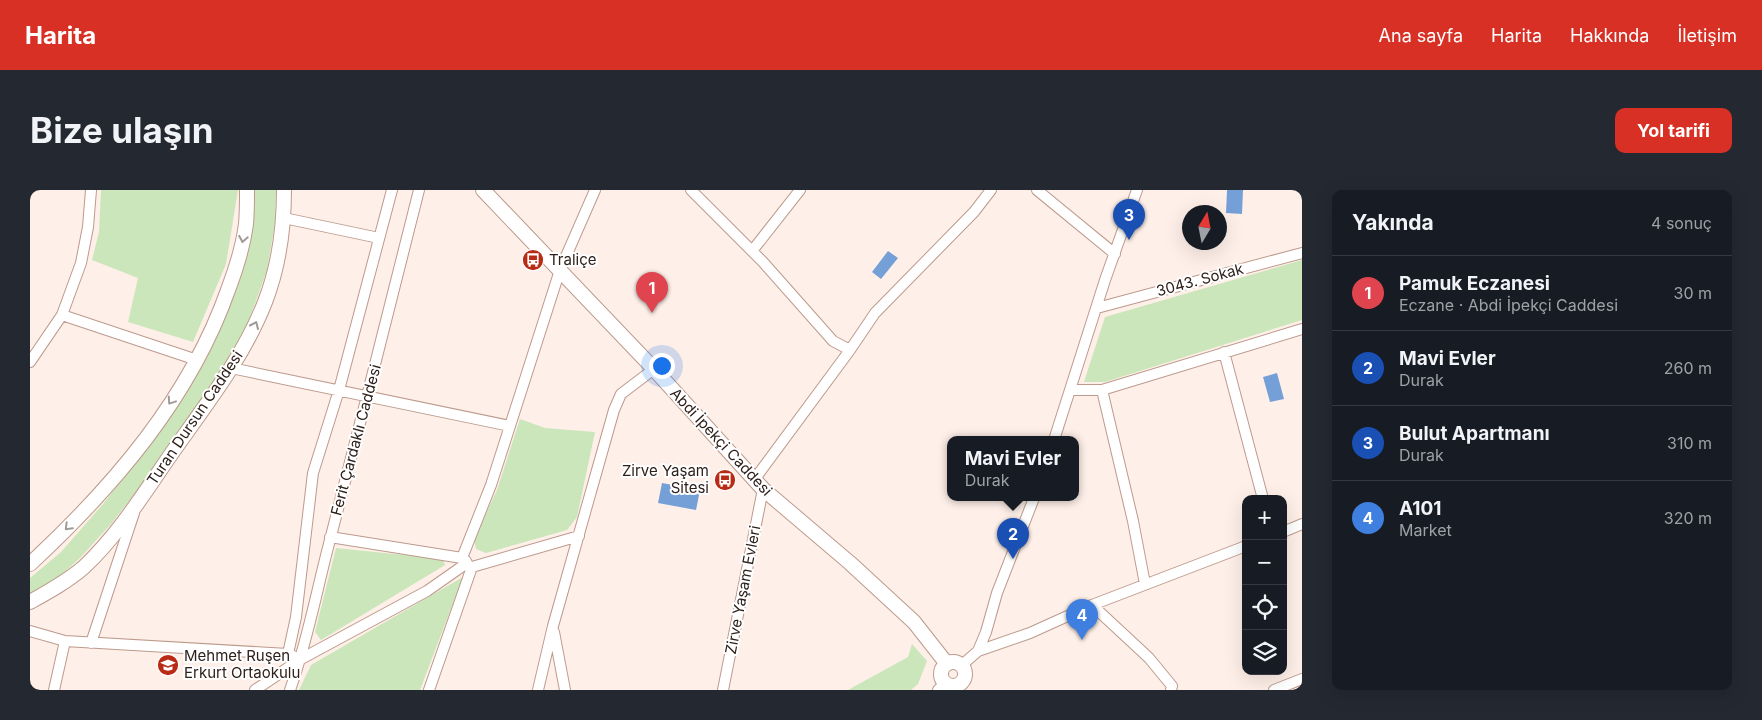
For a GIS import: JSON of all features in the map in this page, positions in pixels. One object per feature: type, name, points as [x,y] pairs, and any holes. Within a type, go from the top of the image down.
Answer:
[{"type":"main road","points":[[30,564],[90,506],[136,452],[175,396],[197,360],[209,339],[235,272],[246,224],[247,190]]},
{"type":"main road","name":"Turan Dursun Caddesi","points":[[30,602],[63,582],[82,568],[97,553],[136,505],[231,368],[251,333],[265,301],[275,271],[284,218],[284,190]]},
{"type":"main road","name":"Abdi İpekçi Caddesi","points":[[483,190],[654,368],[759,485],[914,622],[947,664]]},
{"type":"main road","points":[[955,662],[962,665],[966,673],[962,687],[941,687],[941,673],[947,664],[955,662]]},
{"type":"street","points":[[30,362],[62,315],[81,263],[88,227],[90,190]]},
{"type":"street","points":[[288,654],[296,617],[313,473],[339,390],[392,190]]},
{"type":"street","name":"Ferit Çardaklı Caddesi","points":[[290,690],[301,659],[330,537],[368,396],[419,190]]},
{"type":"street","points":[[429,690],[491,485],[560,270],[595,190]]},
{"type":"street","points":[[752,251],[800,190]]},
{"type":"street","points":[[759,485],[874,313],[974,212],[991,190]]},
{"type":"street","points":[[1037,190],[1115,254]]},
{"type":"street","points":[[1055,436],[1138,190]]},
{"type":"street","points":[[694,192],[752,251],[833,341],[850,350]]},
{"type":"street","points":[[284,218],[379,238]]},
{"type":"street","name":"3043. Sokak","points":[[1098,308],[1302,253]]},
{"type":"street","points":[[62,315],[197,360]]},
{"type":"street","points":[[1070,390],[1102,390],[1302,329]]},
{"type":"street","points":[[1224,352],[1262,495]]},
{"type":"street","points":[[231,368],[510,426]]},
{"type":"street","points":[[538,690],[553,626],[614,410],[621,394],[654,368]]},
{"type":"street","points":[[1102,390],[1133,521],[1145,584]]},
{"type":"street","name":"Zirve Yaşam Evleri","points":[[723,690],[759,485]]},
{"type":"street","points":[[978,651],[986,632],[997,593],[1033,501]]},
{"type":"street","points":[[91,643],[136,505]]},
{"type":"street","points":[[1287,530],[1302,524]]},
{"type":"street","points":[[256,690],[301,659],[427,591],[467,562],[579,536]]},
{"type":"street","points":[[330,537],[467,562]]},
{"type":"street","points":[[962,665],[978,651],[1030,633],[1092,605],[1242,548]]},
{"type":"street","points":[[1092,605],[1149,658],[1172,686],[1171,690]]},
{"type":"street","points":[[553,626],[565,690]]},
{"type":"street","points":[[30,631],[65,641],[288,654],[301,659]]},
{"type":"street","points":[[54,690],[65,641]]},
{"type":"street","points":[[1274,690],[1302,679]]},
{"type":"green space","points":[[101,190],[238,190],[226,264],[193,342],[128,322],[138,278],[92,260],[99,232]]},
{"type":"green space","points":[[253,190],[276,190],[275,223],[267,270],[247,326],[223,366],[157,465],[111,524],[80,558],[58,578],[30,595],[30,578],[61,552],[103,504],[141,456],[175,406],[205,356],[233,297],[250,240]]},
{"type":"green space","points":[[1302,260],[1302,320],[1105,382],[1084,382],[1105,317]]},
{"type":"green space","points":[[520,419],[545,428],[595,432],[577,517],[567,530],[486,553],[476,549],[474,539],[497,490]]},
{"type":"green space","points":[[336,548],[443,559],[445,565],[321,640],[315,632]]},
{"type":"green space","points":[[463,577],[420,690],[299,690],[311,665]]},
{"type":"green space","points":[[912,644],[927,661],[918,684],[911,690],[848,690],[908,657]]},
{"type":"water","points":[[1227,190],[1243,190],[1242,214],[1227,213]]},
{"type":"water","points":[[888,251],[898,258],[881,279],[872,272]]},
{"type":"water","points":[[1277,373],[1284,399],[1270,402],[1263,377]]},
{"type":"water","points":[[662,483],[700,490],[696,510],[658,503]]},
{"type":"place","name":"Bulut Apartmanı","points":[[1129,240]]},
{"type":"place","name":"Traliçe","points":[[533,260]]},
{"type":"place","name":"Pamuk Eczanesi","points":[[652,313]]},
{"type":"place","name":"Zirve Yaşam Sitesi","points":[[725,480]]},
{"type":"place","name":"Mavi Evler","points":[[1013,559]]},
{"type":"place","name":"A101","points":[[1082,640]]},
{"type":"place","name":"Mehmet Ruşen Erkurt Ortaokulu","points":[[168,665]]}]
